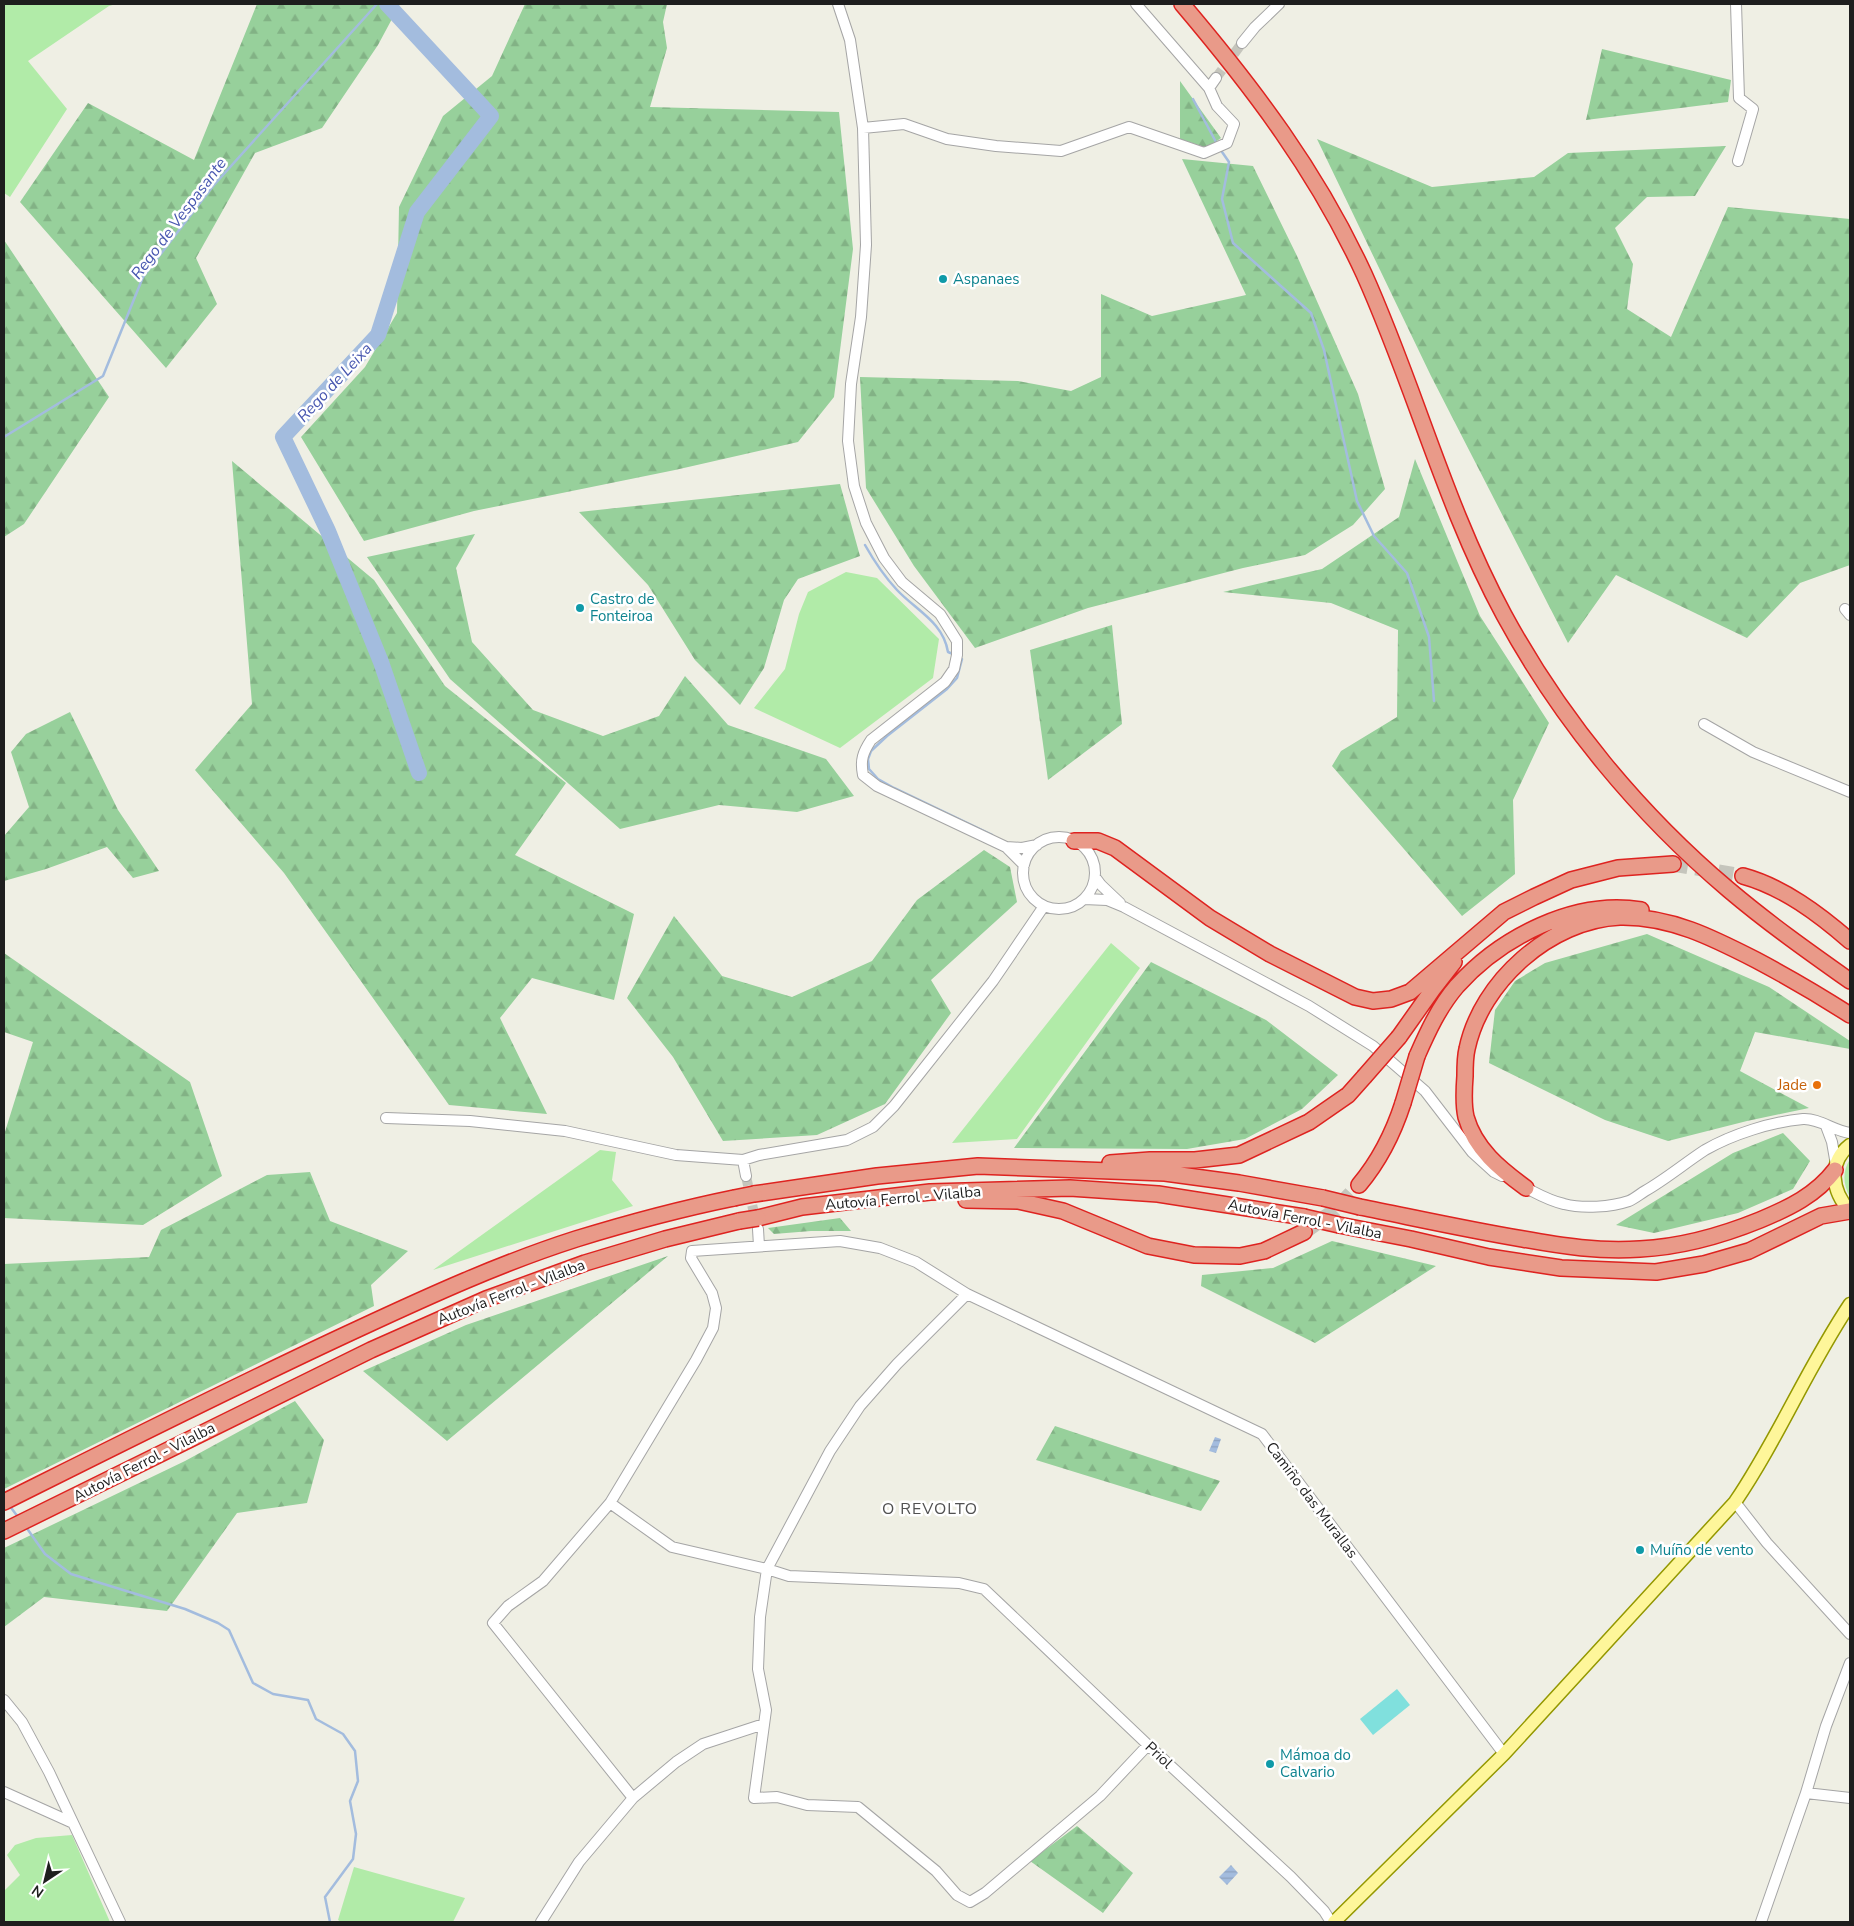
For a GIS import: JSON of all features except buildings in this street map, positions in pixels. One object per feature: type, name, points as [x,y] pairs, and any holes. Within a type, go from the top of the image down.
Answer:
[{"type":"highway","points":[[1182,4],[1269,112],[1306,166],[1329,206],[1363,272],[1383,319],[1470,547],[1505,616],[1552,694],[1618,780],[1676,842],[1749,907],[1850,981]]},
{"type":"highway","points":[[1074,840],[1098,841],[1115,848],[1210,918],[1270,954],[1355,998],[1373,1001],[1391,999],[1410,992],[1504,912],[1571,880],[1618,868],[1673,864]]},
{"type":"highway","points":[[1743,876],[1757,880],[1802,903],[1850,941]]},
{"type":"highway","points":[[1359,1185],[1376,1165],[1388,1143],[1396,1126],[1417,1056],[1436,1015],[1456,987],[1475,968],[1518,938],[1541,926],[1567,916],[1594,910],[1622,907],[1674,916],[1729,940],[1810,988],[1850,1015]]},
{"type":"highway","points":[[1526,1188],[1504,1172],[1484,1152],[1474,1136],[1466,1117],[1464,1092],[1466,1050],[1476,1023],[1502,979],[1528,954],[1561,934],[1578,927],[1618,917],[1643,918],[1697,931],[1810,988]]},
{"type":"highway","points":[[1039,1168],[1150,1160],[1195,1160],[1239,1155],[1309,1122],[1348,1095],[1399,1037],[1433,989],[1487,925]]},
{"type":"highway","name":"Autovía Ferrol - Vilalba","points":[[4,1502],[268,1370],[422,1300],[514,1262],[575,1240],[666,1213],[754,1194],[877,1176],[978,1166],[1165,1174],[1239,1183],[1323,1198],[1496,1235],[1583,1249],[1640,1249],[1689,1242],[1745,1226],[1774,1214],[1810,1195],[1827,1181],[1836,1168]]},
{"type":"highway","name":"Autovía Ferrol - Vilalba","points":[[4,1531],[371,1350],[486,1299],[594,1261],[665,1239],[738,1222],[758,1223],[802,1207],[930,1192],[1070,1188],[1158,1194],[1304,1224],[1339,1225],[1489,1257],[1561,1268],[1656,1272],[1704,1264],[1750,1251],[1821,1216],[1850,1211]]},
{"type":"highway","points":[[930,1192],[967,1200],[1018,1202],[1063,1211],[1148,1246],[1194,1255],[1240,1256],[1264,1251],[1304,1224]]},
{"type":"main road","points":[[1850,1145],[1840,1156],[1834,1182],[1842,1203],[1850,1211]]},
{"type":"main road","points":[[1840,1319],[1850,1298]]},
{"type":"main road","points":[[1333,1922],[1504,1754],[1734,1502],[1764,1456],[1810,1368],[1850,1304]]},
{"type":"street","points":[[838,4],[850,40],[862,128],[866,245],[861,317],[851,384],[848,441],[854,486],[866,522],[884,558],[902,582],[940,614],[957,641],[954,669],[945,682],[871,740],[863,751],[861,764],[863,775],[877,786],[1006,847],[1024,866]]},
{"type":"street","points":[[862,128],[904,124],[947,139],[996,146],[1060,151],[1128,127],[1204,153],[1227,143],[1234,124],[1217,106],[1209,88],[1136,4]]},
{"type":"street","points":[[1242,43],[1255,27],[1279,4]]},
{"type":"street","points":[[1736,4],[1739,98],[1753,109],[1738,161]]},
{"type":"street","points":[[1209,88],[1216,78]]},
{"type":"street","points":[[1704,724],[1753,752],[1850,792]]},
{"type":"street","points":[[1006,847],[1022,848],[1059,838],[1074,840],[1090,855],[1094,866],[1095,877],[1092,889],[1084,899],[1074,906],[1064,909],[1044,906],[1034,899],[1027,889],[1024,866],[1031,851],[1037,845]]},
{"type":"street","points":[[1095,877],[1124,907]]},
{"type":"street","points":[[1084,899],[1107,900],[1124,907],[1309,1006],[1373,1046],[1425,1091],[1472,1152],[1494,1172],[1545,1198],[1565,1204],[1592,1206],[1630,1201],[1704,1151],[1726,1139],[1769,1125],[1812,1119],[1826,1126],[1850,1133]]},
{"type":"street","points":[[386,1118],[470,1121],[565,1131],[676,1155],[742,1160],[759,1155],[847,1140],[873,1126],[894,1106],[993,981],[1044,906]]},
{"type":"street","points":[[1826,1126],[1832,1142],[1836,1168]]},
{"type":"street","points":[[742,1160],[746,1176]]},
{"type":"street","points":[[758,1223],[758,1246]]},
{"type":"street","name":"Camiño das Murallas","points":[[610,1503],[696,1360],[713,1328],[716,1308],[712,1293],[692,1258],[692,1251],[840,1241],[880,1248],[916,1262],[967,1294],[1262,1434],[1504,1754]]},
{"type":"street","points":[[967,1294],[897,1364],[860,1406],[830,1451],[767,1569],[760,1617],[758,1669],[766,1710],[754,1798],[777,1797],[807,1805],[858,1808],[936,1871],[957,1895],[970,1902],[984,1894],[1100,1796],[1148,1745]]},
{"type":"street","points":[[1734,1502],[1767,1543],[1850,1634]]},
{"type":"street","points":[[633,1798],[493,1623],[508,1606],[543,1581],[610,1503],[672,1547],[767,1569]]},
{"type":"street","name":"Priol","points":[[767,1569],[788,1576],[959,1583],[984,1589],[1148,1745],[1291,1877],[1333,1922]]},
{"type":"street","points":[[1761,1922],[1806,1793],[1826,1726],[1850,1663]]},
{"type":"street","points":[[4,1700],[22,1722],[49,1772],[120,1922]]},
{"type":"street","points":[[541,1922],[579,1862],[633,1798],[676,1762],[703,1744],[764,1724]]},
{"type":"street","points":[[4,1792],[73,1823]]},
{"type":"street","points":[[1806,1793],[1850,1798]]},
{"type":"green space","points":[[4,4],[116,4],[109,6],[28,61],[67,109],[10,197],[4,193]]},
{"type":"green space","points":[[257,4],[400,4],[378,45],[322,128],[255,153],[196,258],[217,304],[166,368],[20,202],[88,103],[194,160]]},
{"type":"green space","points":[[525,4],[667,4],[663,22],[667,48],[650,107],[839,112],[853,249],[834,397],[798,442],[675,470],[474,511],[364,541],[301,437],[365,367],[397,313],[399,207],[443,116],[492,76]]},
{"type":"green space","points":[[1602,49],[1731,80],[1728,102],[1586,120]]},
{"type":"green space","points":[[1180,81],[1221,138],[1207,148],[1180,139]]},
{"type":"green space","points":[[1317,139],[1432,187],[1534,177],[1568,153],[1726,146],[1695,196],[1647,197],[1615,228],[1633,264],[1627,309],[1671,337],[1728,207],[1850,219],[1850,565],[1800,583],[1747,638],[1616,575],[1568,643],[1431,376]]},
{"type":"green space","points":[[1182,159],[1253,166],[1297,256],[1358,394],[1385,489],[1353,525],[1305,555],[1243,568],[1088,608],[975,648],[914,566],[866,488],[860,377],[1018,381],[1071,391],[1101,377],[1101,294],[1152,316],[1246,295]]},
{"type":"green space","points":[[4,240],[109,397],[24,524],[4,537]]},
{"type":"green space","points":[[1415,459],[1480,616],[1549,723],[1513,800],[1515,874],[1462,916],[1332,766],[1341,751],[1397,717],[1398,630],[1331,603],[1223,592],[1322,569],[1399,517]]},
{"type":"green space","points":[[232,461],[374,580],[445,686],[566,783],[515,855],[634,914],[614,1000],[532,978],[500,1018],[547,1114],[449,1105],[284,873],[195,770],[252,704]]},
{"type":"green space","points":[[840,484],[860,556],[798,579],[784,600],[764,668],[740,705],[695,660],[648,585],[579,512]]},
{"type":"green space","points":[[475,534],[456,568],[472,642],[533,710],[603,736],[659,716],[685,676],[728,725],[826,759],[854,796],[797,812],[719,805],[620,829],[450,679],[367,557]]},
{"type":"green space","points":[[846,572],[877,578],[939,639],[933,678],[840,748],[754,708],[785,669],[799,614],[808,592]]},
{"type":"green space","points":[[1112,625],[1122,724],[1048,780],[1030,650]]},
{"type":"green space","points":[[70,712],[118,810],[159,871],[133,878],[107,847],[46,869],[4,881],[4,836],[29,807],[11,752],[26,734]]},
{"type":"green space","points":[[984,850],[1010,867],[1017,902],[931,980],[951,1013],[885,1104],[817,1135],[723,1141],[673,1057],[627,998],[674,916],[722,976],[792,997],[872,961],[917,900]]},
{"type":"green space","points":[[1647,934],[1769,987],[1850,1041],[1850,1049],[1755,1032],[1740,1071],[1809,1108],[1668,1141],[1605,1120],[1489,1063],[1495,1010],[1515,981],[1545,963]]},
{"type":"green space","points":[[1111,943],[1140,968],[1017,1139],[952,1143]]},
{"type":"green space","points":[[4,953],[190,1082],[222,1176],[143,1225],[4,1218],[4,1135],[33,1042],[4,1032]]},
{"type":"green space","points":[[1151,962],[1266,1020],[1338,1075],[1302,1109],[1245,1139],[1187,1149],[1014,1148]]},
{"type":"green space","points":[[1783,1133],[1810,1161],[1793,1189],[1738,1213],[1654,1233],[1616,1225],[1733,1153]]},
{"type":"green space","points":[[600,1150],[616,1152],[612,1180],[633,1206],[433,1270]]},
{"type":"green space","points":[[1850,1159],[1850,1197],[1844,1178]]},
{"type":"green space","points":[[310,1172],[330,1221],[408,1251],[371,1285],[374,1306],[4,1489],[4,1264],[149,1257],[161,1230],[267,1175]]},
{"type":"green space","points":[[840,1218],[851,1231],[811,1231],[774,1234],[768,1228]]},
{"type":"green space","points":[[1332,1241],[1436,1266],[1315,1343],[1201,1286],[1202,1275],[1273,1268]]},
{"type":"green space","points":[[668,1256],[447,1441],[363,1371],[466,1325]]},
{"type":"green space","points":[[295,1401],[324,1440],[307,1503],[237,1513],[167,1611],[44,1597],[4,1627],[4,1548],[185,1461]]},
{"type":"green space","points":[[1055,1426],[1220,1481],[1201,1511],[1036,1460]]},
{"type":"green space","points":[[1077,1826],[1133,1873],[1103,1913],[1030,1861]]},
{"type":"green space","points":[[72,1835],[110,1922],[5,1922],[4,1891],[20,1875],[7,1855],[15,1845],[36,1838]]},
{"type":"green space","points":[[354,1867],[465,1898],[453,1922],[341,1922],[338,1920]]},
{"type":"shaded area","points":[[1215,1437],[1221,1439],[1216,1453],[1209,1451]]},
{"type":"shaded area","points":[[1397,1689],[1410,1705],[1373,1735],[1360,1719]]},
{"type":"shaded area","points":[[1231,1865],[1238,1873],[1227,1885],[1219,1877]]},
{"type":"waterway","name":"Rego de Vespasante","points":[[4,437],[103,376],[143,277],[213,186],[377,4]]},
{"type":"waterway","name":"Rego de Leixa","points":[[387,4],[491,116],[417,212],[378,335],[283,437],[328,531],[381,662],[419,773]]},
{"type":"waterway","points":[[1193,99],[1217,144]]},
{"type":"waterway","points":[[1220,149],[1229,162],[1222,199],[1233,243],[1311,313],[1324,350],[1357,501],[1374,536],[1407,573],[1429,637],[1434,701]]},
{"type":"waterway","points":[[865,545],[892,585],[935,625],[941,633],[948,652],[953,654]]},
{"type":"waterway","points":[[960,658],[962,659],[957,678],[947,689],[887,736],[871,751],[868,759],[869,769],[878,779],[894,788],[992,835]]},
{"type":"waterway","points":[[9,1505],[18,1517]]},
{"type":"waterway","points":[[26,1527],[45,1554],[71,1574],[185,1609],[218,1623],[229,1630],[253,1683],[273,1694],[308,1700],[316,1719],[343,1734],[355,1751],[358,1781],[350,1801],[356,1834],[353,1859],[325,1897],[330,1922]]},
{"type":"tunnel","points":[[1216,78],[1242,43]]},
{"type":"tunnel","points":[[1673,864],[1743,876]]},
{"type":"tunnel","points":[[746,1176],[756,1223]]},
{"type":"tunnel","points":[[1304,1232],[1334,1211],[1359,1185]]},
{"type":"place","name":"Aspanaes","points":[[943,279]]},
{"type":"place","name":"Castro de Fonteiroa","points":[[580,608]]},
{"type":"place","name":"Jade","points":[[1817,1085]]},
{"type":"place","name":"Muíño de vento","points":[[1640,1550]]},
{"type":"place","name":"Mámoa do Calvario","points":[[1270,1764]]},
{"type":"district","name":"O REVOLTO","points":[[930,1508]]}]
